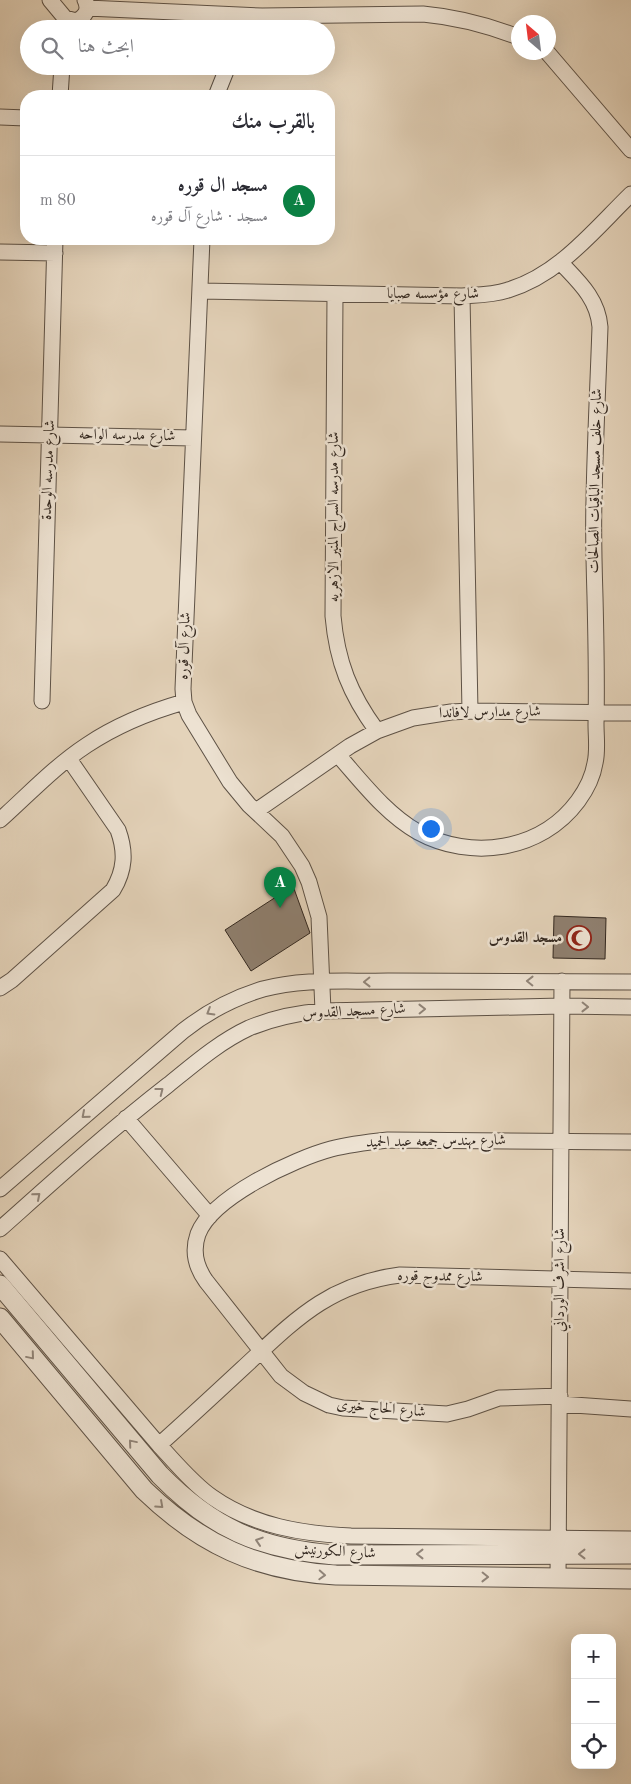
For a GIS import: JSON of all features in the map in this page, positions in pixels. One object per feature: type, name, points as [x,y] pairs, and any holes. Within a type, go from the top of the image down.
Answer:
[{"type":"street","points":[[50,0],[62,20]]},
{"type":"street","points":[[76,20],[81,18],[86,4],[262,16],[423,14],[473,22],[511,35]]},
{"type":"street","points":[[259,20],[262,16]]},
{"type":"street","points":[[554,60],[631,150]]},
{"type":"street","points":[[60,90],[61,75]]},
{"type":"street","points":[[218,90],[224,75]]},
{"type":"street","points":[[0,117],[20,118]]},
{"type":"street","name":"شارع مؤسسه صبايا","points":[[200,292],[462,296],[506,291],[535,280],[560,263],[631,194]]},
{"type":"street","name":"شارع آل قوره","points":[[202,245],[183,689],[184,702],[192,721],[230,782],[242,798],[282,836],[302,866],[309,882],[319,917],[323,1010]]},
{"type":"street","points":[[0,252],[55,246]]},
{"type":"street","name":"شارع مدرسه الوحدة","points":[[42,701],[55,246]]},
{"type":"street","name":"شارع خلف مسجد الباقيات الصالحات","points":[[338,755],[392,814],[418,832],[447,844],[464,847],[497,848],[527,841],[543,833],[558,823],[576,803],[590,779],[596,762],[597,712],[594,502],[599,319],[592,297],[560,263]]},
{"type":"street","name":"شارع مدرسه السراج المنير الازهريه","points":[[335,294],[333,616],[339,656],[348,683],[364,714],[377,731]]},
{"type":"street","points":[[462,296],[470,711]]},
{"type":"street","name":"شارع مدرسه الواحه","points":[[0,434],[193,438]]},
{"type":"street","points":[[0,820],[86,746],[122,724],[161,708],[184,702]]},
{"type":"street","name":"شارع مدارس لافاندا","points":[[256,811],[377,731],[423,716],[470,711],[631,713]]},
{"type":"street","points":[[0,988],[12,980],[113,890],[123,867],[123,848],[118,830],[69,759]]},
{"type":"street","name":"شارع اشرف الورداني","points":[[558,1578],[562,981]]},
{"type":"street","name":"شارع مسجد القدوس","points":[[0,1189],[183,1031],[213,1010],[238,998],[264,989],[300,982],[631,982]]},
{"type":"street","name":"شارع مسجد القدوس","points":[[0,1229],[126,1118],[208,1053],[232,1037],[266,1021],[304,1012],[323,1010],[562,1006],[631,1007]]},
{"type":"street","points":[[126,1118],[210,1216]]},
{"type":"street","name":"شارع مهندس جمعه عبد الحميد","points":[[210,1216],[231,1198],[271,1173],[305,1157],[360,1143],[388,1140],[631,1142]]},
{"type":"street","name":"شارع الحاج خيرى","points":[[210,1216],[203,1224],[197,1238],[195,1253],[196,1263],[206,1281],[276,1371],[292,1385],[316,1399],[343,1408],[447,1414],[499,1398],[560,1400],[631,1409]]},
{"type":"street","points":[[0,1259],[184,1472],[211,1497],[243,1514],[278,1527],[314,1534],[558,1546],[631,1539]]},
{"type":"street","name":"شارع ممدوح قوره","points":[[160,1445],[297,1318],[329,1296],[346,1288],[382,1277],[400,1275],[631,1281]]},
{"type":"street","name":"شارع الكورنيش","points":[[0,1285],[179,1495],[201,1512],[251,1539],[278,1548],[334,1555],[558,1546],[631,1554]]},
{"type":"street","name":"شارع الكورنيش","points":[[0,1318],[144,1490],[184,1525],[227,1550],[269,1566],[313,1574],[631,1579]]},
{"type":"building","points":[[293,886],[310,933],[251,971],[225,930]]},
{"type":"building","name":"مسجد القدوس","points":[[554,916],[606,918],[605,959],[553,958]]},
{"type":"place","name":"مسجد ال قوره","points":[[280,908]]},
{"type":"place","name":"مسجد القدوس","points":[[579,938]]}]
